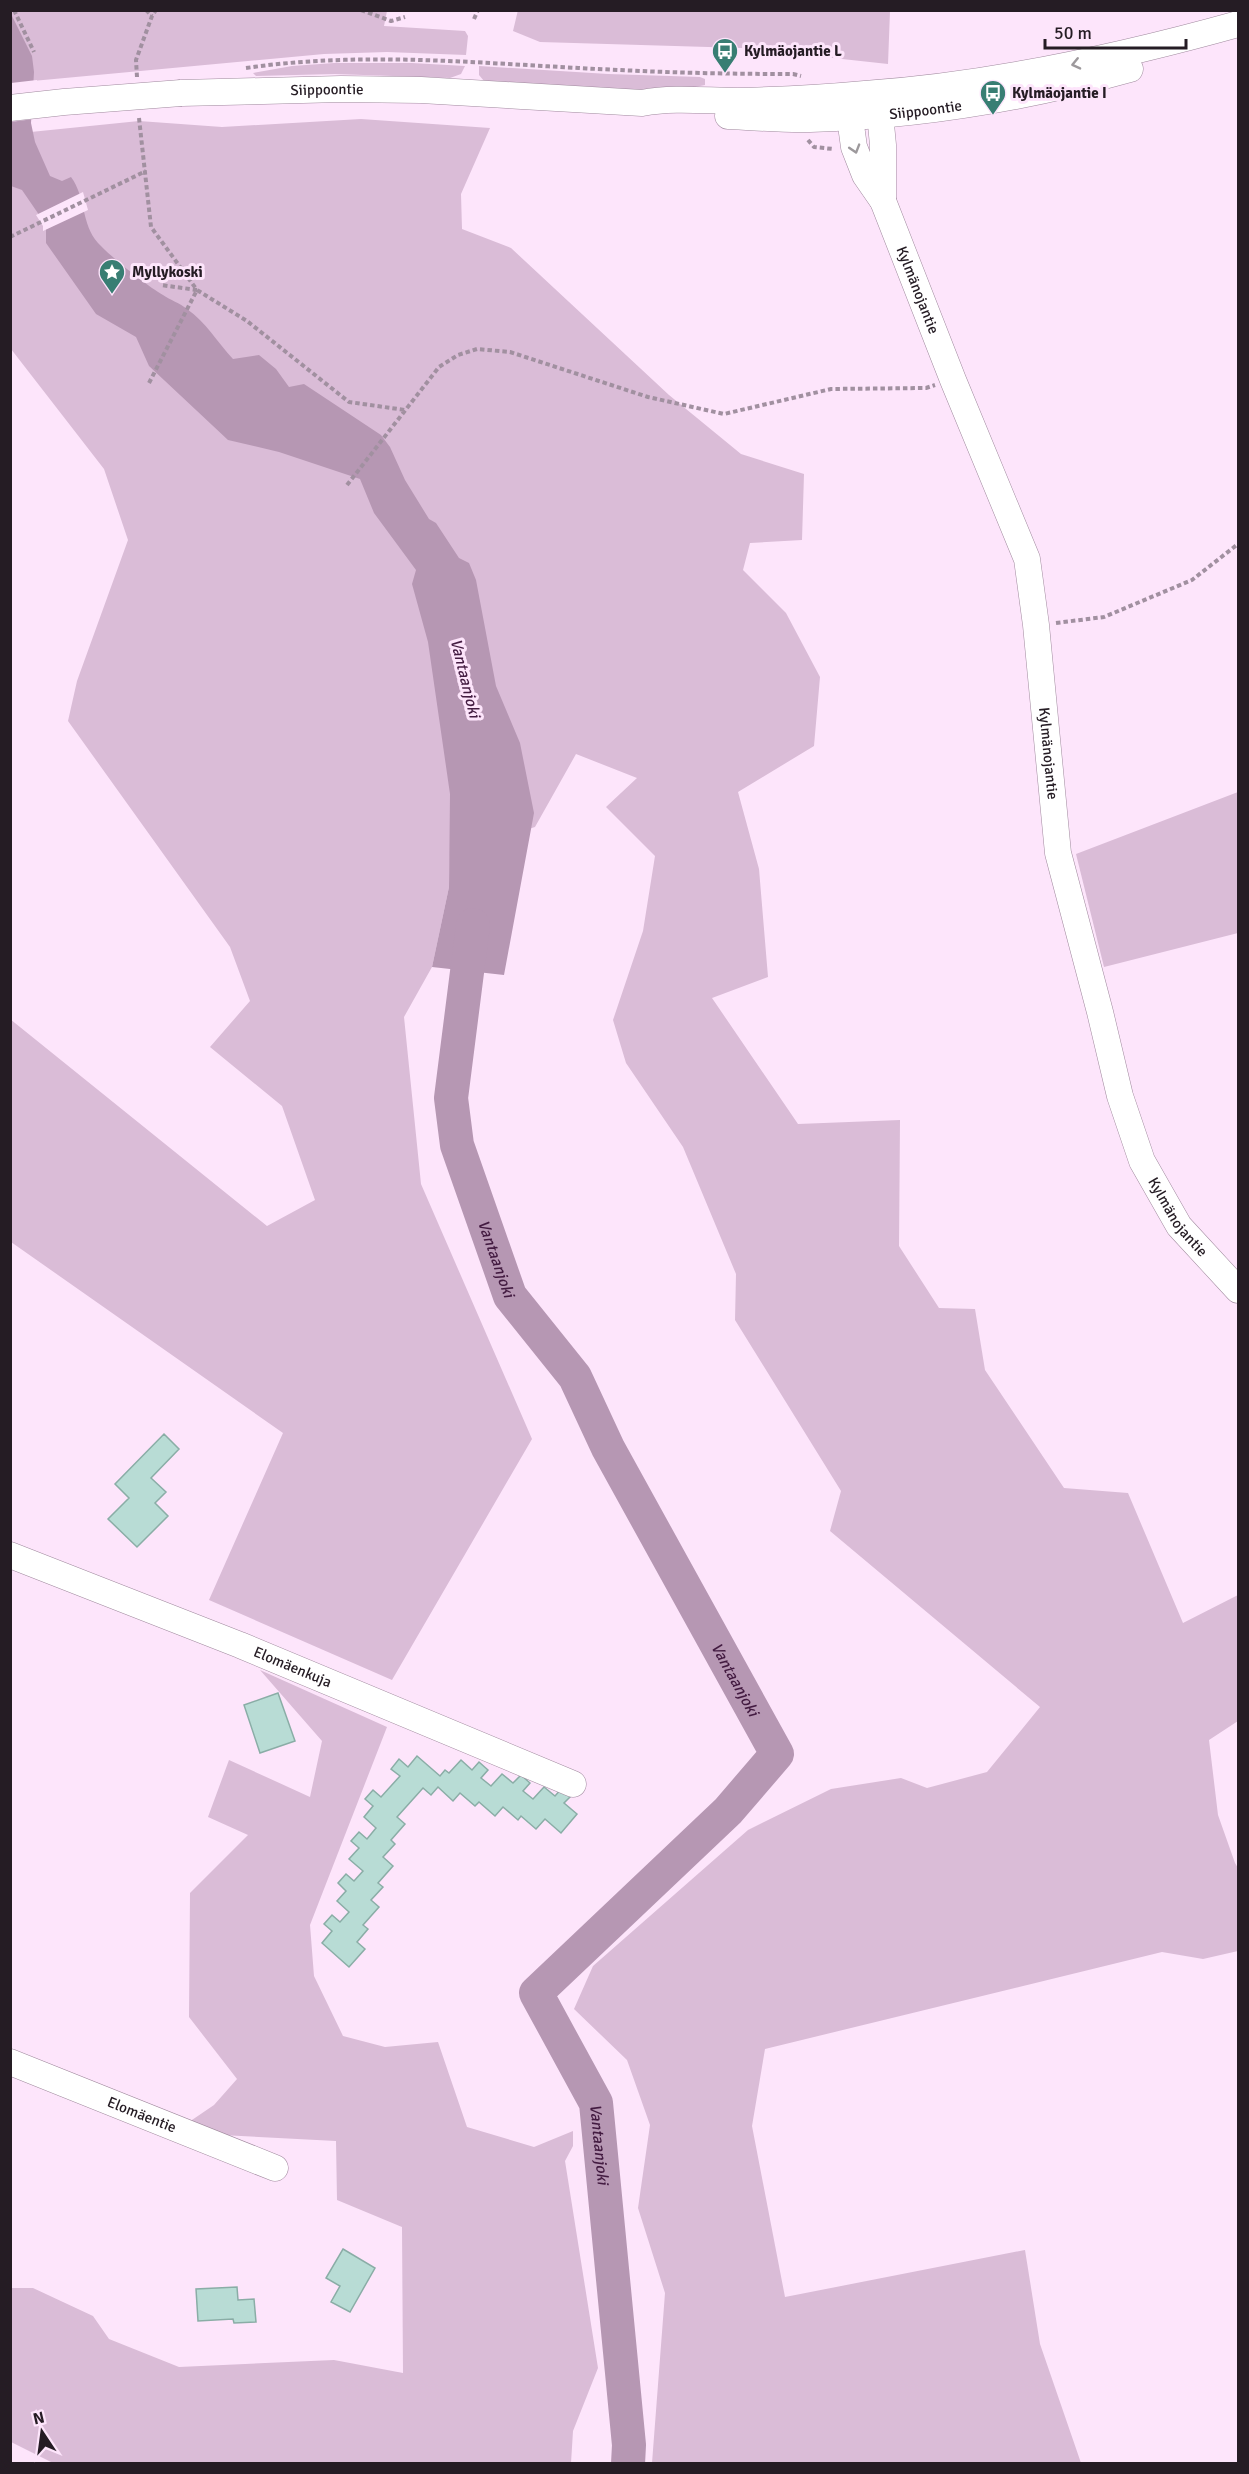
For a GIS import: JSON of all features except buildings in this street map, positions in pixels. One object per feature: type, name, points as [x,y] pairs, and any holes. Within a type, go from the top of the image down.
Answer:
[{"type":"street","name":"Siippoontie","points":[[10,108],[180,93],[271,89],[387,90],[642,103],[674,100],[736,101],[863,95],[935,88],[1040,72],[1239,24]]},
{"type":"street","name":"Siippoontie","points":[[642,103],[656,110],[674,113],[807,119],[850,118],[931,110],[1031,94],[1107,75],[1239,36]]},
{"type":"street","points":[[850,118],[863,95],[880,114]]},
{"type":"street","name":"Kylmänojantie","points":[[880,114],[883,145],[883,201]]},
{"type":"street","name":"Kylmänojantie","points":[[850,118],[854,147],[865,175],[883,201],[952,381],[1027,559],[1036,625],[1058,853],[1120,1096],[1142,1161],[1179,1226],[1239,1290]]},
{"type":"street","name":"Elomäenkuja","points":[[10,1555],[240,1646],[573,1784]]},
{"type":"street","name":"Elomäentie","points":[[10,2062],[275,2168]]},
{"type":"path","points":[[14,10],[34,52]]},
{"type":"path","points":[[146,10],[152,16],[156,10]]},
{"type":"path","points":[[362,10],[391,21],[405,17]]},
{"type":"path","points":[[474,19],[478,10]]},
{"type":"path","points":[[235,69],[290,62],[341,60],[408,59],[473,62]]},
{"type":"path","points":[[10,237],[146,171],[151,228],[197,290],[247,321],[349,402],[405,410]]},
{"type":"path","points":[[161,285],[197,290]]},
{"type":"path","points":[[149,383],[190,308],[197,290]]},
{"type":"path","points":[[347,485],[439,367],[458,355],[477,349],[510,352],[648,397],[724,414],[831,389],[926,388],[952,381]]},
{"type":"path","points":[[1036,625],[1104,617],[1192,580],[1239,544]]},
{"type":"shaded area","points":[[518,10],[890,11],[888,64],[742,48],[540,42],[513,31]]},
{"type":"shaded area","points":[[11,11],[387,11],[384,26],[465,31],[468,36],[466,55],[387,52],[324,54],[11,83]]},
{"type":"shaded area","points":[[334,63],[465,66],[461,74],[450,78],[335,74],[256,76],[253,73],[292,66]]},
{"type":"shaded area","points":[[479,66],[700,77],[705,79],[705,85],[671,92],[484,81],[479,75]]},
{"type":"shaded area","points":[[361,119],[490,128],[461,194],[462,229],[511,248],[669,395],[741,454],[804,474],[802,540],[750,543],[743,570],[786,613],[820,677],[814,746],[738,792],[759,869],[768,977],[712,998],[798,1124],[900,1120],[899,1246],[939,1308],[975,1309],[985,1370],[1064,1488],[1128,1493],[1183,1623],[1238,1595],[1238,1721],[1209,1740],[1218,1815],[1238,1868],[1238,1951],[1203,1959],[1162,1952],[765,2049],[752,2126],[785,2297],[1025,2250],[1040,2344],[1081,2463],[652,2463],[665,2293],[638,2208],[650,2125],[627,2060],[574,2009],[593,1966],[748,1830],[831,1789],[901,1778],[927,1788],[987,1772],[1040,1707],[830,1531],[841,1491],[735,1320],[736,1274],[683,1147],[626,1063],[613,1020],[643,931],[655,856],[606,807],[637,778],[576,754],[535,827],[450,853],[449,887],[432,967],[404,1017],[421,1184],[532,1439],[392,1680],[209,1600],[283,1433],[11,1242],[10,1019],[267,1226],[315,1200],[282,1106],[210,1047],[250,1001],[230,947],[68,721],[77,681],[128,540],[104,469],[11,349],[11,134],[139,121],[222,127]]},
{"type":"shaded area","points":[[1238,792],[1238,933],[1104,967],[1076,854]]},
{"type":"shaded area","points":[[260,1670],[387,1727],[310,1925],[314,1976],[343,2036],[385,2047],[438,2042],[467,2127],[534,2147],[573,2131],[573,2146],[565,2161],[598,2368],[573,2431],[571,2463],[55,2464],[11,2442],[11,2288],[33,2288],[93,2316],[109,2339],[179,2367],[334,2360],[403,2373],[402,2227],[337,2200],[336,2141],[221,2135],[189,2122],[214,2105],[237,2079],[189,2017],[190,1893],[248,1835],[208,1817],[229,1760],[310,1797],[322,1741]]},
{"type":"water","name":"Myllykoski","points":[[10,12],[32,56],[34,72],[31,123],[35,142],[50,176],[62,181],[71,177],[76,185],[89,227],[98,243],[148,285],[194,314],[233,359],[259,355],[276,369],[289,387],[304,384],[381,435],[390,447],[405,480],[429,519],[436,523],[459,558],[469,563],[476,580],[496,686],[520,743],[534,813],[504,975],[432,967],[449,887],[450,794],[428,642],[412,584],[416,570],[374,513],[360,479],[279,452],[228,440],[149,366],[136,337],[96,314],[46,243],[46,225],[22,190],[11,186]]},
{"type":"pier","points":[[37,80],[34,119],[10,122],[11,83]]},
{"type":"pier","points":[[83,192],[88,210],[43,231],[43,226],[36,215]]},
{"type":"waterway","name":"Vantaanjoki","points":[[473,925],[451,1098],[457,1145],[510,1296],[575,1377],[608,1448],[777,1754],[728,1811],[536,1993],[596,2103],[629,2445],[628,2464]]},
{"type":"place","name":"Kylmäojantie L","points":[[725,74]]},
{"type":"place","name":"Kylmäojantie I","points":[[993,116]]},
{"type":"place","name":"Myllykoski","points":[[112,295]]}]
